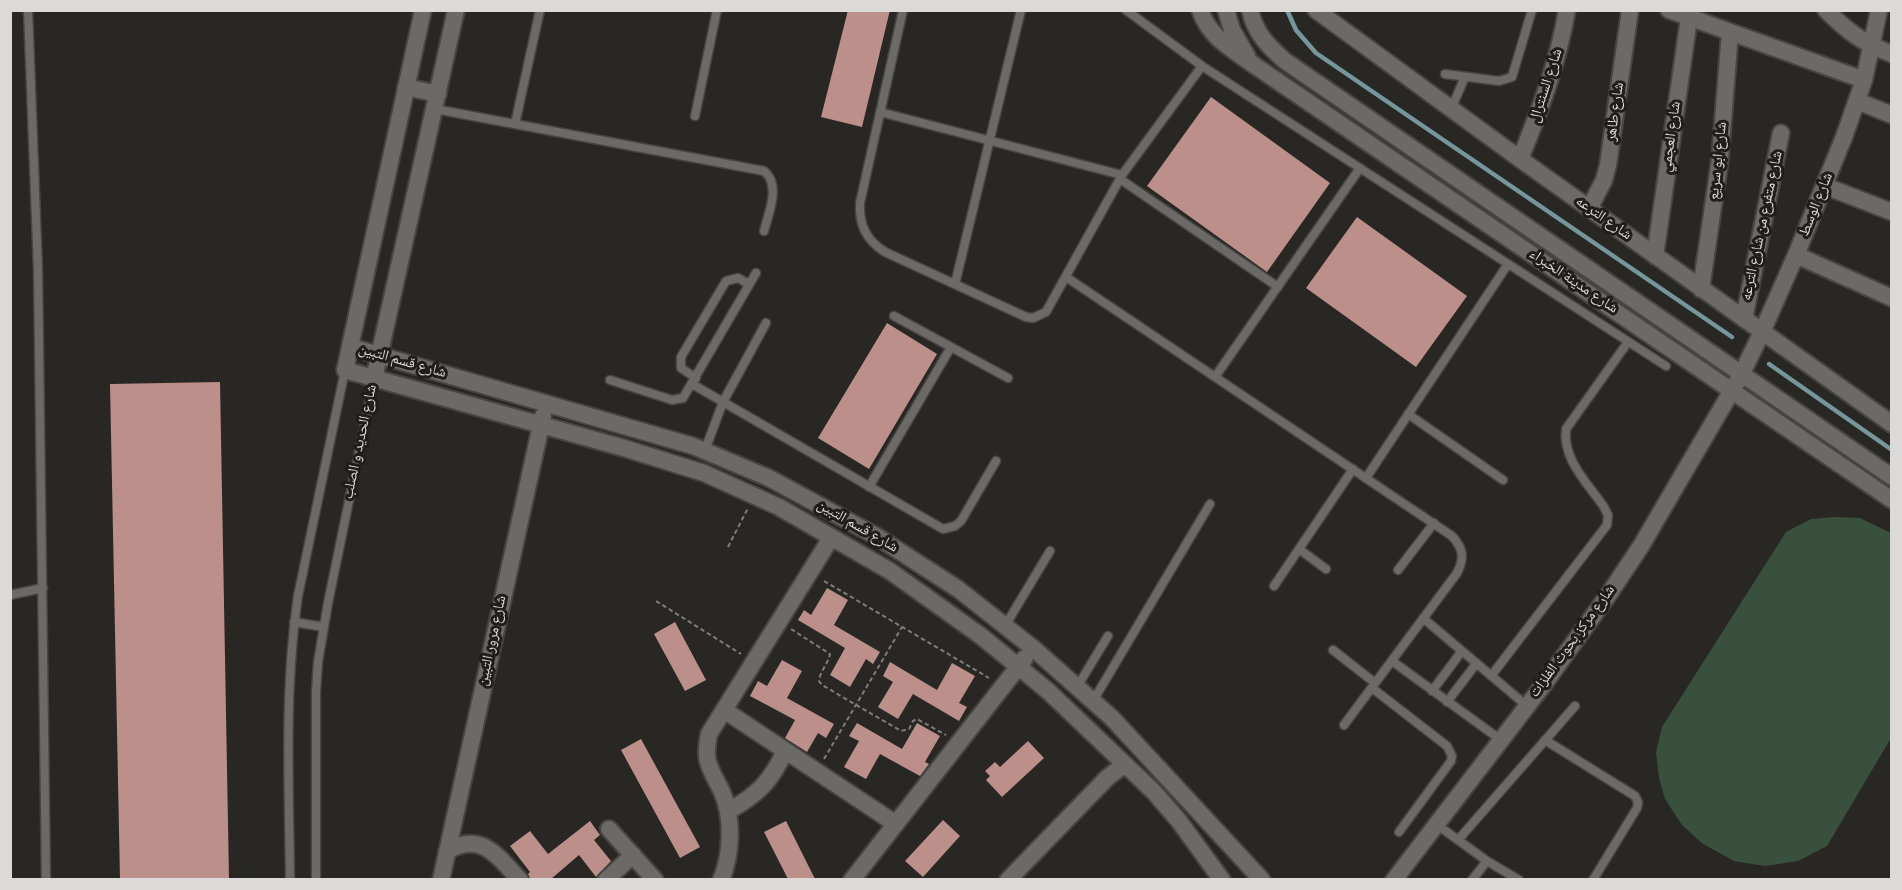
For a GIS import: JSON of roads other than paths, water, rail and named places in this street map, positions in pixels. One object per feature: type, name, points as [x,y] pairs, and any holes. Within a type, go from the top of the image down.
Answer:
[{"type":"street","name":"شارع الحديد و الصلب","points":[[345,370],[423,10]]},
{"type":"street","name":"شارع الحديد و الصلب","points":[[374,379],[456,10]]},
{"type":"street","name":"شارع مدينة الخبراء","points":[[1200,10],[1204,22],[1213,35],[1254,65],[1892,500]]},
{"type":"street","points":[[1226,10],[1241,48],[1254,65]]},
{"type":"street","name":"شارع مدينة الخبراء","points":[[1250,10],[1253,24],[1266,45],[1330,94],[1892,477]]},
{"type":"street","name":"شارع الترعه","points":[[1316,10],[1589,209],[1892,424]]},
{"type":"street","name":"شارع السنترال","points":[[1520,159],[1553,73],[1567,10]]},
{"type":"street","name":"شارع طاهر","points":[[1589,209],[1604,180],[1608,165],[1630,10]]},
{"type":"street","points":[[1669,10],[1863,80]]},
{"type":"street","points":[[1827,10],[1849,32],[1871,47],[1892,54]]},
{"type":"street","name":"شارع الوسط","points":[[1732,390],[1762,332],[1825,186],[1857,101],[1879,10]]},
{"type":"street","name":"شارع العجمي","points":[[1655,256],[1689,18]]},
{"type":"street","name":"شارع ابو سريع","points":[[1701,289],[1720,159],[1730,32]]},
{"type":"street","points":[[406,87],[436,101]]},
{"type":"street","points":[[1857,101],[1892,116]]},
{"type":"street","name":"شارع متفرع من شارع الترعه","points":[[1744,319],[1782,134]]},
{"type":"street","points":[[1825,186],[1892,212]]},
{"type":"street","points":[[1796,255],[1892,298]]},
{"type":"street","name":"شارع قسم التبين","points":[[351,347],[705,450],[770,478],[876,536],[958,589],[1033,648],[1093,701],[1142,749],[1262,879]]},
{"type":"street","name":"شارع قسم التبين","points":[[345,370],[679,464],[754,495],[890,571],[981,636],[1048,691],[1125,764],[1179,821],[1222,879]]},
{"type":"street","name":"شارع مركز بحوث الفلزات","points":[[1394,879],[1576,641],[1641,546],[1732,390]]},
{"type":"street","name":"شارع مرور التبين","points":[[441,879],[546,403]]},
{"type":"street","points":[[721,879],[728,852],[728,811],[708,762],[706,748],[709,734],[831,538]]},
{"type":"street","points":[[852,879],[1033,648]]},
{"type":"street","points":[[724,710],[896,824]]},
{"type":"street","points":[[728,811],[748,800],[764,787],[785,751]]},
{"type":"street","points":[[1008,879],[1099,786],[1125,764]]},
{"type":"street","points":[[609,829],[656,879]]},
{"type":"street","points":[[447,851],[458,844],[483,845],[520,879]]},
{"type":"street","points":[[606,879],[633,855]]},
{"type":"lane","points":[[28,10],[38,270],[46,879]]},
{"type":"lane","points":[[515,124],[540,10]]},
{"type":"lane","points":[[695,116],[717,10]]},
{"type":"lane","points":[[903,10],[860,203],[859,215],[862,226],[867,237],[875,246],[1026,317],[1033,318],[1046,312],[1121,177],[1202,66]]},
{"type":"lane","points":[[955,284],[1021,10]]},
{"type":"lane","points":[[1126,10],[1202,66],[1666,366]]},
{"type":"lane","points":[[1445,74],[1499,81],[1512,77],[1532,10]]},
{"type":"lane","points":[[1451,109],[1465,77]]},
{"type":"lane","points":[[436,101],[515,124],[764,171],[773,184],[764,231]]},
{"type":"lane","points":[[880,112],[1121,177],[1278,287]]},
{"type":"lane","points":[[1215,377],[1360,168]]},
{"type":"lane","points":[[1366,478],[1508,264]]},
{"type":"lane","points":[[610,380],[678,400],[683,398],[756,273]]},
{"type":"lane","points":[[749,284],[738,278],[726,281],[681,357],[681,368],[694,381],[723,402],[938,527],[949,528],[961,521],[996,461]]},
{"type":"lane","points":[[1066,278],[1434,523],[1459,543],[1463,553],[1462,564],[1344,725]]},
{"type":"lane","points":[[894,316],[1008,378]]},
{"type":"lane","points":[[705,450],[723,402],[766,323]]},
{"type":"lane","points":[[1491,676],[1607,525],[1608,515],[1604,507],[1571,459],[1564,440],[1566,429],[1628,342]]},
{"type":"lane","points":[[869,487],[951,347]]},
{"type":"lane","name":"شارع الحديد و الصلب","points":[[290,879],[288,701],[294,622],[345,370]]},
{"type":"lane","name":"شارع الحديد و الصلب","points":[[316,879],[316,692],[324,627],[374,379]]},
{"type":"lane","points":[[1408,414],[1503,480]]},
{"type":"lane","points":[[1274,586],[1353,469]]},
{"type":"lane","points":[[1093,701],[1210,504]]},
{"type":"lane","points":[[1398,570],[1434,523]]},
{"type":"lane","points":[[1299,549],[1326,568]]},
{"type":"lane","points":[[1005,626],[1050,551]]},
{"type":"lane","points":[[10,595],[42,588]]},
{"type":"lane","points":[[1423,618],[1527,706]]},
{"type":"lane","points":[[294,622],[324,627]]},
{"type":"lane","points":[[1077,687],[1108,636]]},
{"type":"lane","points":[[1333,650],[1447,746],[1452,756],[1451,761],[1399,832]]},
{"type":"lane","points":[[1432,691],[1462,651]]},
{"type":"lane","points":[[1392,661],[1501,740]]},
{"type":"lane","points":[[1448,702],[1476,664]]},
{"type":"lane","points":[[1458,840],[1575,706]]},
{"type":"lane","points":[[1545,740],[1635,796],[1638,802],[1637,808],[1593,879]]},
{"type":"lane","points":[[1436,824],[1487,861],[1519,879]]},
{"type":"lane","points":[[1472,879],[1487,861]]},
{"type":"waterway","points":[[1287,10],[1296,30],[1316,53],[1732,337]]},
{"type":"waterway","points":[[1769,364],[1892,450]]}]
